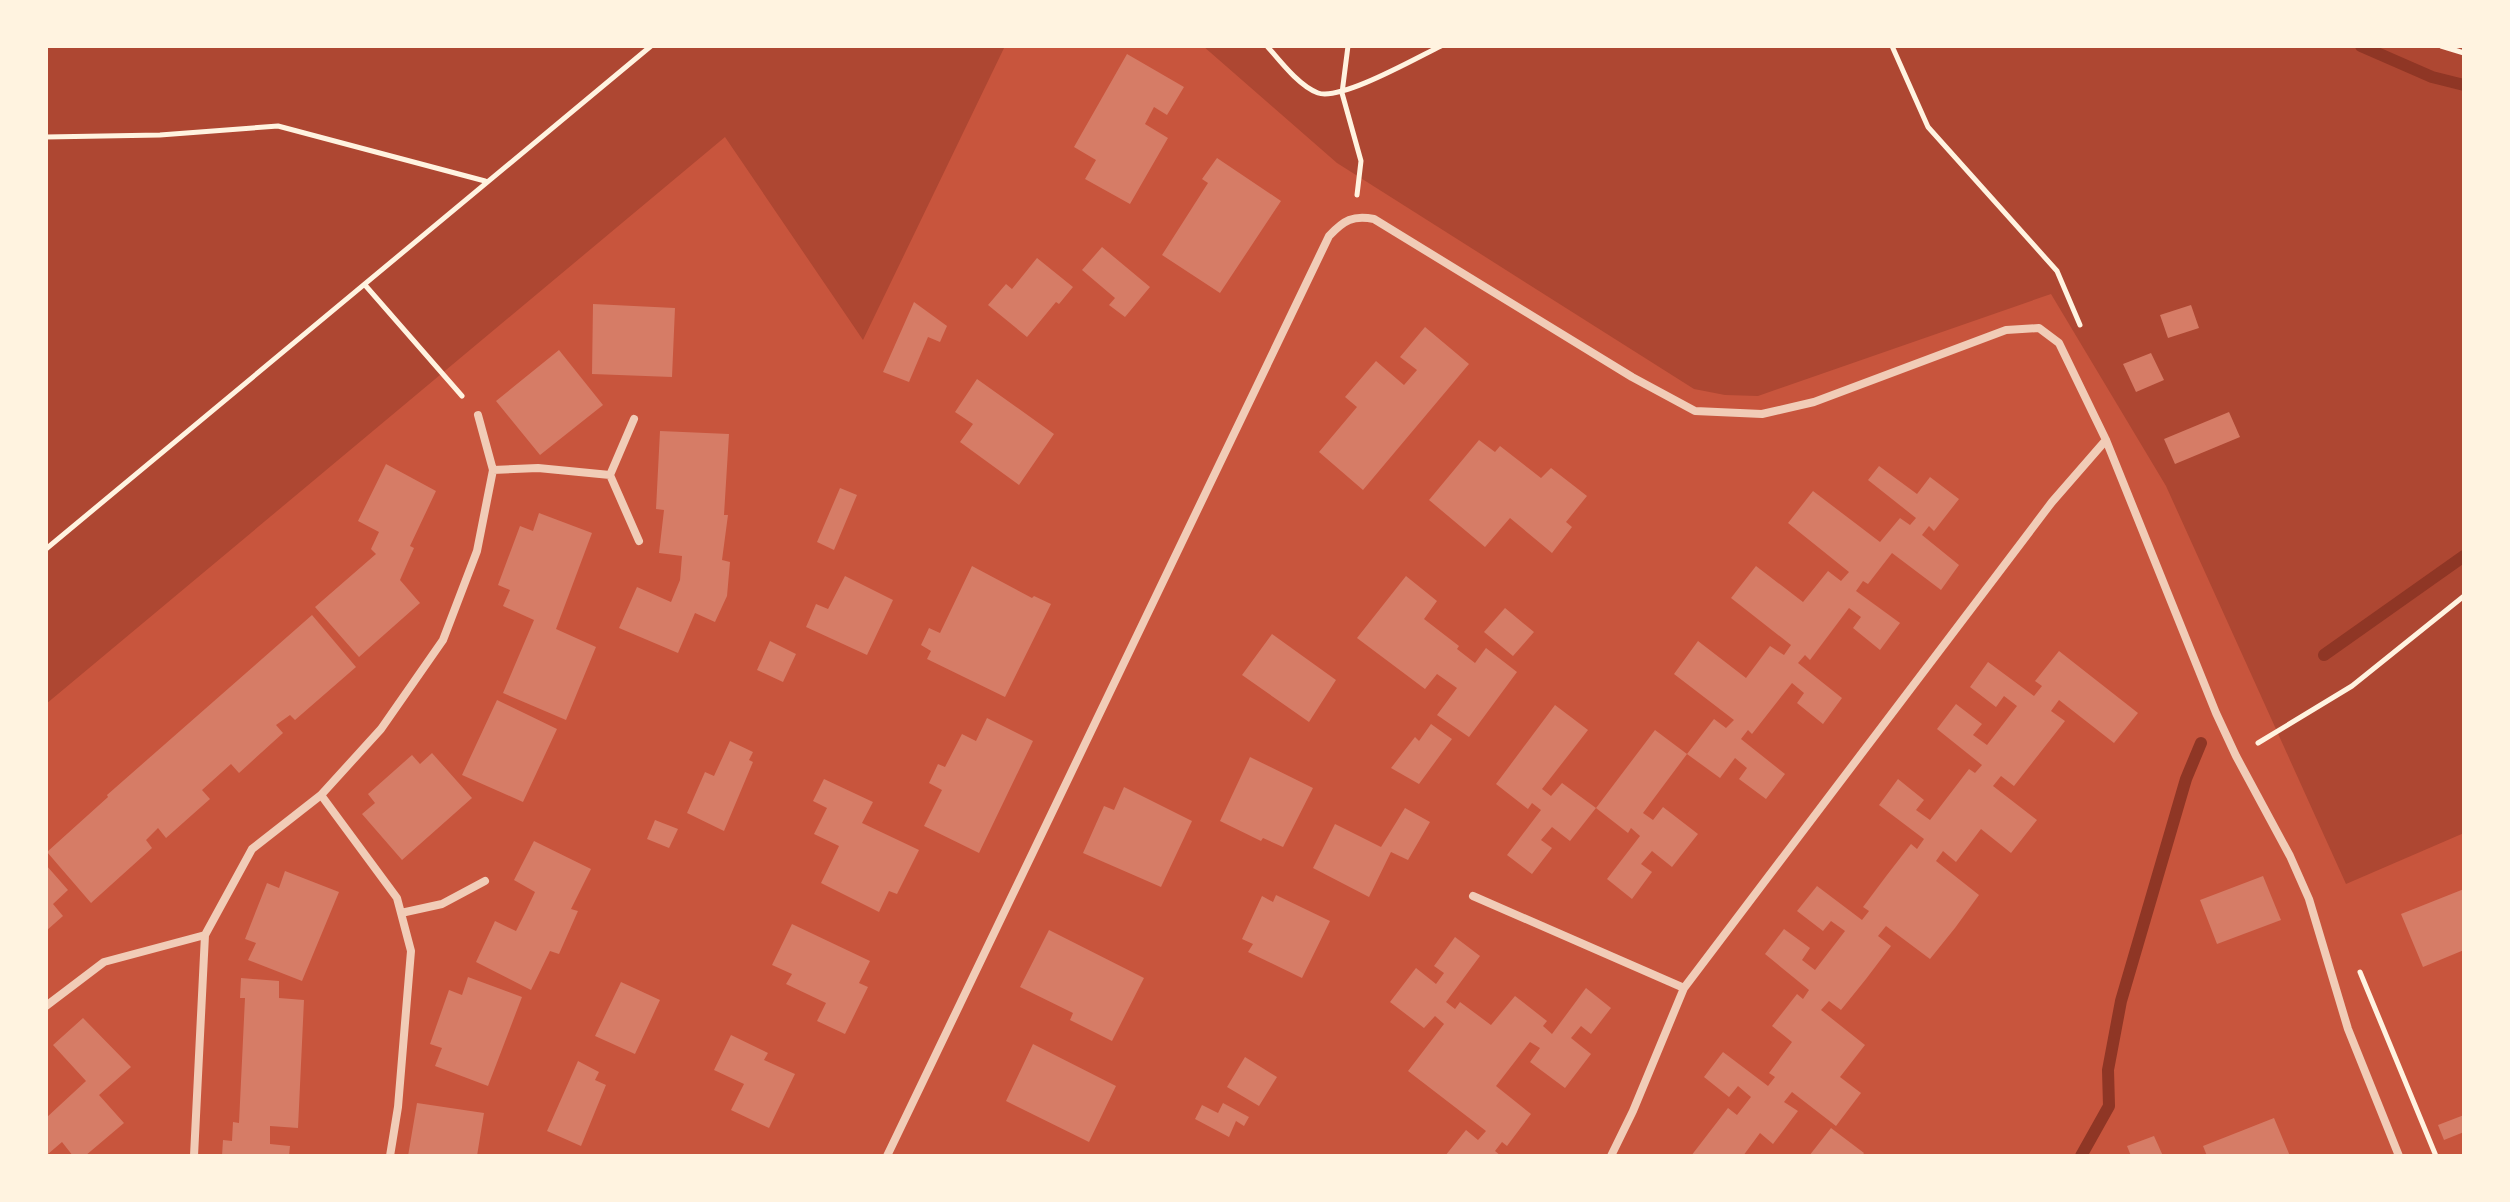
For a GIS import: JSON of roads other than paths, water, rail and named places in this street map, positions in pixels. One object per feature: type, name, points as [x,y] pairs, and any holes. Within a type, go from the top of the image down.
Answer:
[{"type":"street","points":[[887,1156],[1329,236],[1339,225],[1355,216],[1374,219],[1397,231],[1632,377],[1695,411],[1762,414],[1814,402],[2006,330],[2039,328],[2059,343],[2106,440],[2216,713],[2309,899],[2348,1029],[2399,1156]]},
{"type":"street","points":[[194,1156],[205,935],[252,849],[321,795],[381,729],[443,640],[477,551],[493,470],[478,415]]},
{"type":"street","points":[[634,419],[610,475],[639,541]]},
{"type":"street","points":[[1611,1156],[1684,988],[2052,502],[2106,440]]},
{"type":"street","points":[[493,470],[538,468],[610,475]]},
{"type":"street","points":[[321,795],[397,898],[411,951],[398,1107],[390,1156]]},
{"type":"street","points":[[401,913],[442,904],[485,881]]},
{"type":"street","points":[[1473,896],[1684,988]]},
{"type":"street","points":[[46,1006],[104,962],[205,935]]},
{"type":"waterway","points":[[2361,46],[2432,77],[2464,85]]},
{"type":"waterway","points":[[2324,655],[2464,556]]},
{"type":"waterway","points":[[2081,1156],[2109,1106],[2108,1070],[2121,1001],[2186,779],[2201,743]]}]
